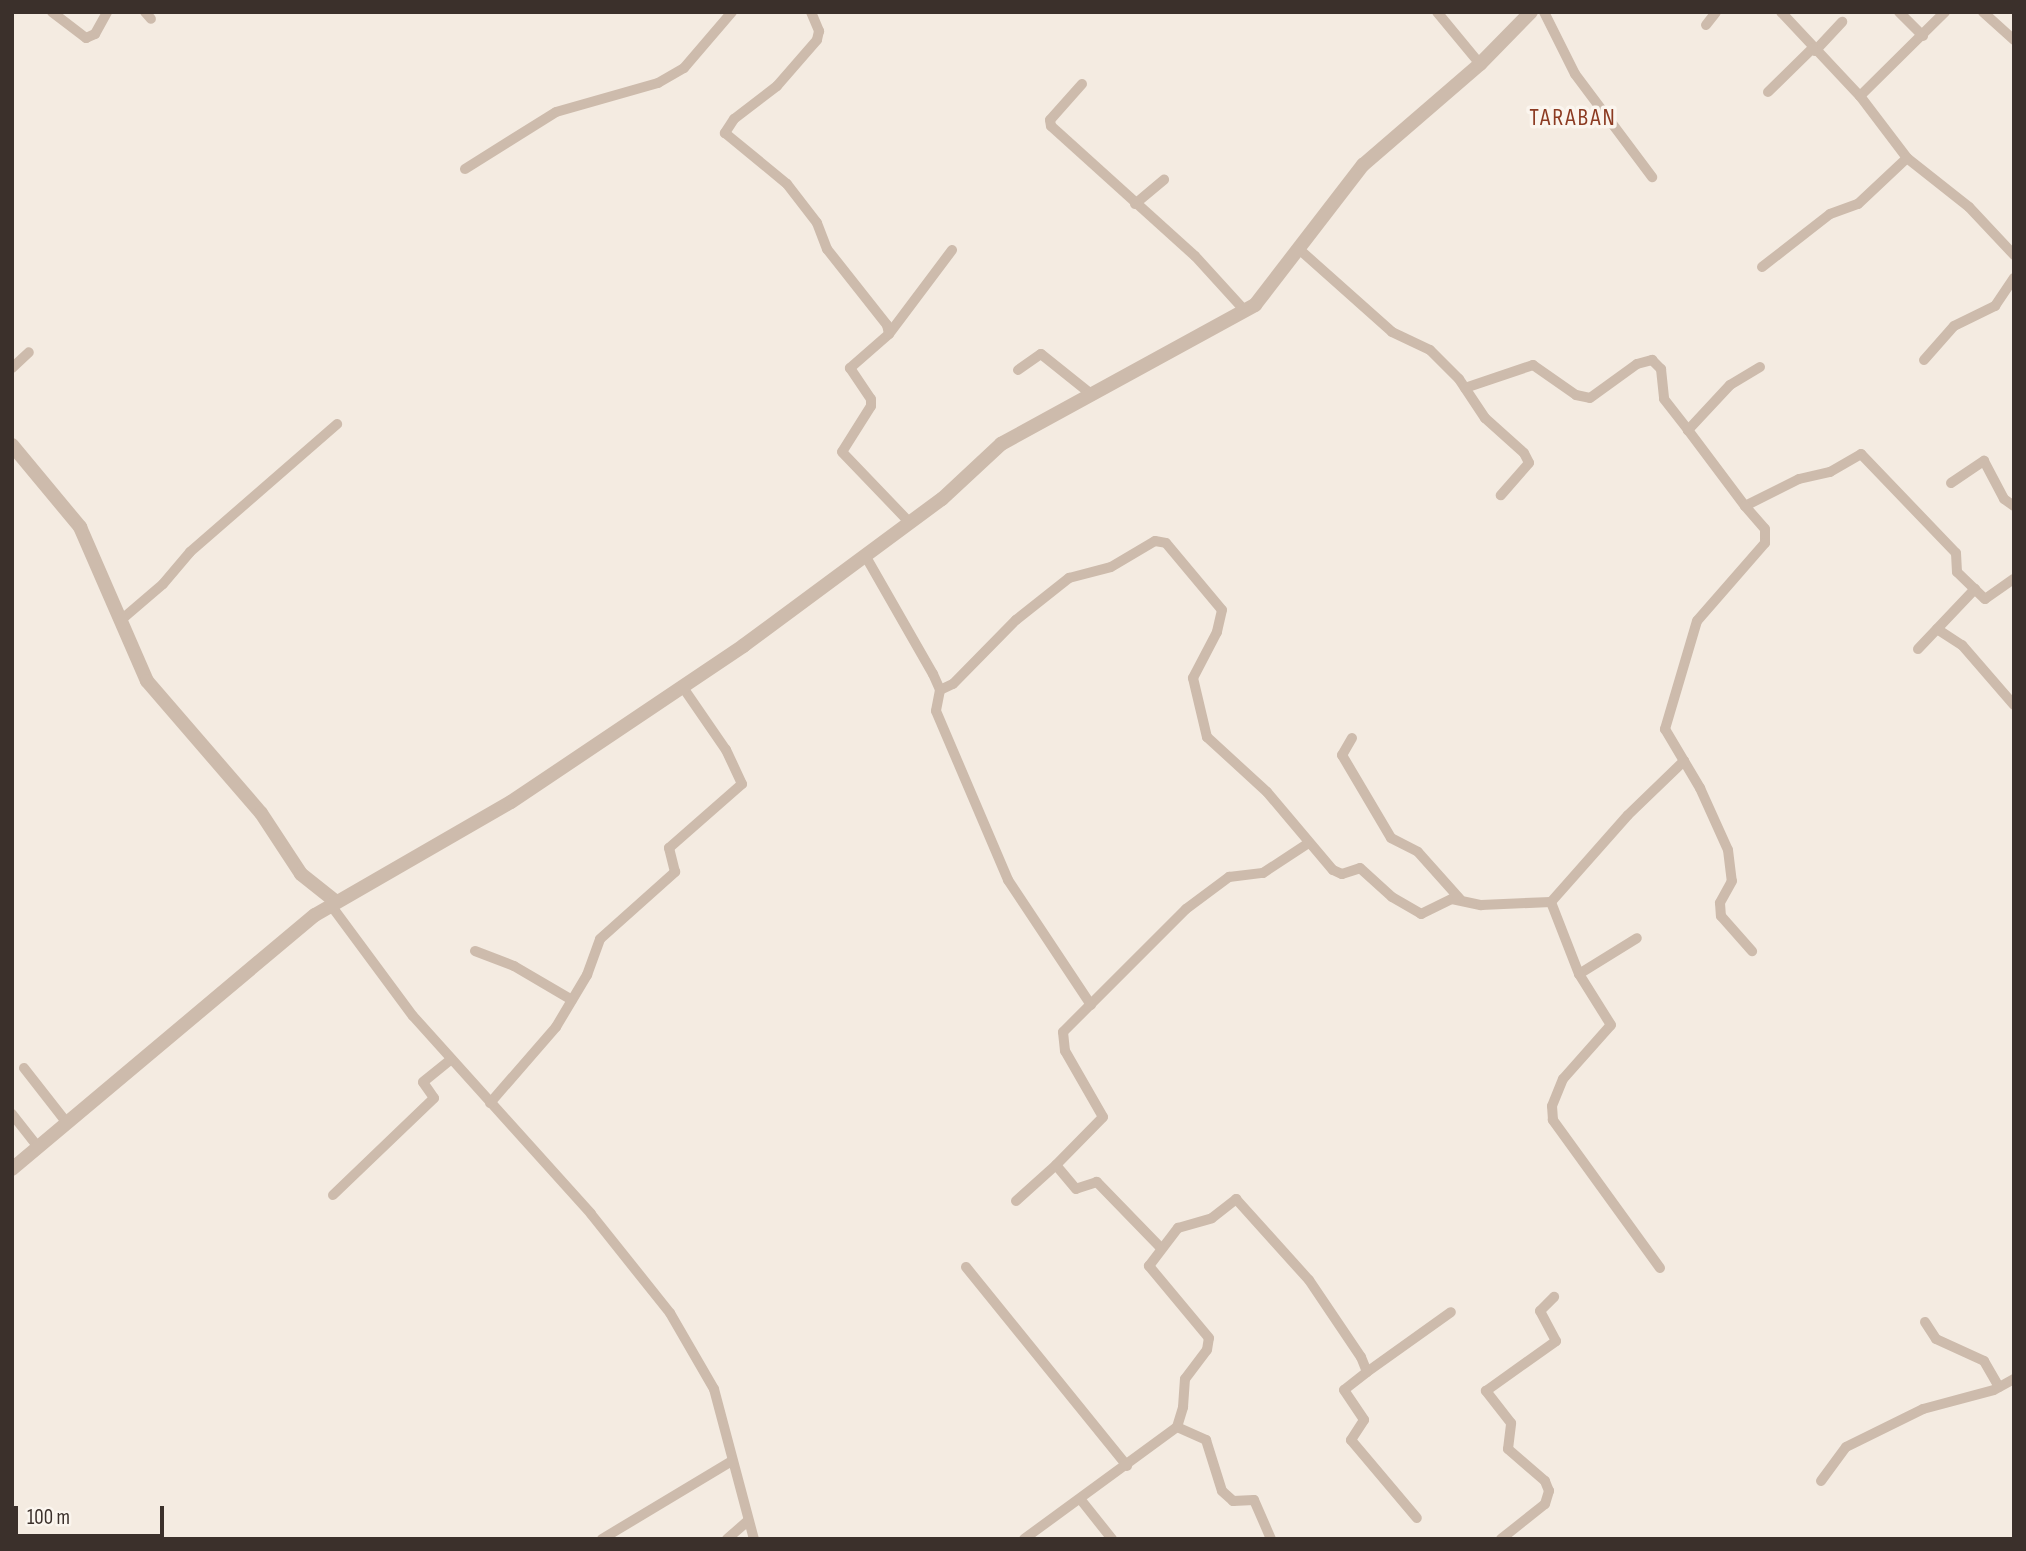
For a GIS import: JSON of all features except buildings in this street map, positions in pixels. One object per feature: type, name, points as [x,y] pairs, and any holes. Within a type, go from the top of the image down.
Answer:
[{"type":"street","points":[[52,12],[86,38],[95,34],[107,12]]},
{"type":"street","points":[[466,169],[556,112],[658,83],[684,68],[732,12]]},
{"type":"street","points":[[811,12],[819,31],[817,40],[777,86],[734,119],[725,133],[787,184],[817,223],[827,248],[885,320],[889,334]]},
{"type":"street","points":[[1437,12],[1480,64]]},
{"type":"street","points":[[12,1169],[332,903],[511,802],[682,686],[866,558],[1001,444],[1245,312],[1300,250],[1363,165],[1480,64],[1531,12]]},
{"type":"street","points":[[1545,12],[1575,74],[1652,177]]},
{"type":"street","points":[[1706,25],[1716,12]]},
{"type":"street","points":[[1781,12],[1860,96],[1908,159],[1969,207],[2014,255]]},
{"type":"street","points":[[1899,12],[1923,36]]},
{"type":"street","points":[[1860,96],[1945,12]]},
{"type":"street","points":[[1983,12],[2014,40]]},
{"type":"street","points":[[1768,92],[1842,22]]},
{"type":"street","points":[[1082,84],[1049,123],[1195,256],[1245,312]]},
{"type":"street","points":[[1762,267],[1830,214],[1858,204],[1908,159]]},
{"type":"street","points":[[1135,204],[1164,180]]},
{"type":"street","points":[[910,523],[842,452],[871,406],[871,399],[850,368],[889,334],[951,250]]},
{"type":"street","points":[[1300,250],[1392,332],[1430,350],[1465,387],[1485,418],[1528,458],[1501,495]]},
{"type":"street","points":[[1924,359],[1954,326],[1995,306],[2014,278]]},
{"type":"street","points":[[12,368],[29,352]]},
{"type":"street","points":[[1018,370],[1041,354],[1091,394]]},
{"type":"street","points":[[1465,387],[1533,365],[1576,395],[1590,398],[1637,364],[1652,360],[1661,369],[1664,399],[1765,529],[1765,543],[1705,608],[1690,638],[1665,729],[1716,820],[1732,865],[1732,881],[1720,903],[1721,916],[1752,951]]},
{"type":"street","points":[[1688,430],[1730,385],[1760,367]]},
{"type":"street","points":[[121,620],[163,584],[190,552],[337,424]]},
{"type":"street","points":[[12,445],[80,527],[147,681],[261,813],[300,874],[332,903],[413,1016],[599,1223],[670,1314],[713,1389],[754,1539]]},
{"type":"street","points":[[1745,506],[1798,479],[1830,472],[1861,454],[1956,553],[1957,572],[1975,589],[1988,599],[2014,579]]},
{"type":"street","points":[[1951,483],[1984,461],[2004,499],[2014,506]]},
{"type":"street","points":[[940,690],[953,684],[1016,620],[1069,578],[1111,567],[1154,541],[1166,543],[1222,610],[1217,632],[1193,678],[1207,737],[1267,792],[1307,844],[1333,870],[1342,874],[1360,868],[1417,913],[1460,899]]},
{"type":"street","points":[[866,558],[940,690],[936,711],[1004,871],[1091,1005]]},
{"type":"street","points":[[1918,649],[1975,589]]},
{"type":"street","points":[[1937,629],[1962,645],[2014,705]]},
{"type":"street","points":[[490,1103],[556,1027],[596,958],[600,939],[675,872],[669,848],[742,784],[726,750],[682,686]]},
{"type":"street","points":[[1352,738],[1342,755],[1391,838],[1419,852],[1460,899],[1481,905],[1551,902],[1628,815],[1684,761]]},
{"type":"street","points":[[1016,1201],[1104,1117],[1062,1039],[1091,1005],[1186,909],[1229,877],[1264,873],[1307,844]]},
{"type":"street","points":[[1551,902],[1579,974],[1611,1026],[1563,1079],[1552,1106],[1553,1120],[1660,1268]]},
{"type":"street","points":[[1579,974],[1637,938]]},
{"type":"street","points":[[475,951],[514,966],[572,1000]]},
{"type":"street","points":[[333,1195],[435,1098],[423,1082],[451,1059]]},
{"type":"street","points":[[24,1068],[68,1123]]},
{"type":"street","points":[[12,1114],[38,1147]]},
{"type":"street","points":[[1056,1165],[1076,1189],[1097,1182],[1160,1247]]},
{"type":"street","points":[[1024,1539],[1081,1500],[1177,1427],[1184,1407],[1185,1379],[1207,1350],[1209,1338],[1153,1275],[1149,1266],[1160,1247],[1178,1228],[1212,1218],[1238,1199],[1308,1280],[1367,1372]]},
{"type":"street","points":[[967,1267],[1127,1466]]},
{"type":"street","points":[[1502,1539],[1545,1504],[1549,1492],[1545,1481],[1508,1449],[1511,1423],[1486,1391],[1556,1341],[1540,1311],[1554,1297]]},
{"type":"street","points":[[1417,1518],[1351,1440],[1364,1420],[1344,1390],[1451,1312]]},
{"type":"street","points":[[1925,1322],[1936,1339],[1984,1361],[1999,1388]]},
{"type":"street","points":[[1821,1481],[1846,1447],[1923,1409],[1999,1388],[2014,1379]]},
{"type":"street","points":[[1177,1427],[1206,1440],[1222,1491],[1233,1501],[1254,1500],[1271,1539]]},
{"type":"street","points":[[602,1539],[732,1461]]},
{"type":"street","points":[[1081,1500],[1112,1539]]},
{"type":"street","points":[[727,1539],[748,1521]]},
{"type":"district","name":"TARABAN","points":[[1573,118]]}]
